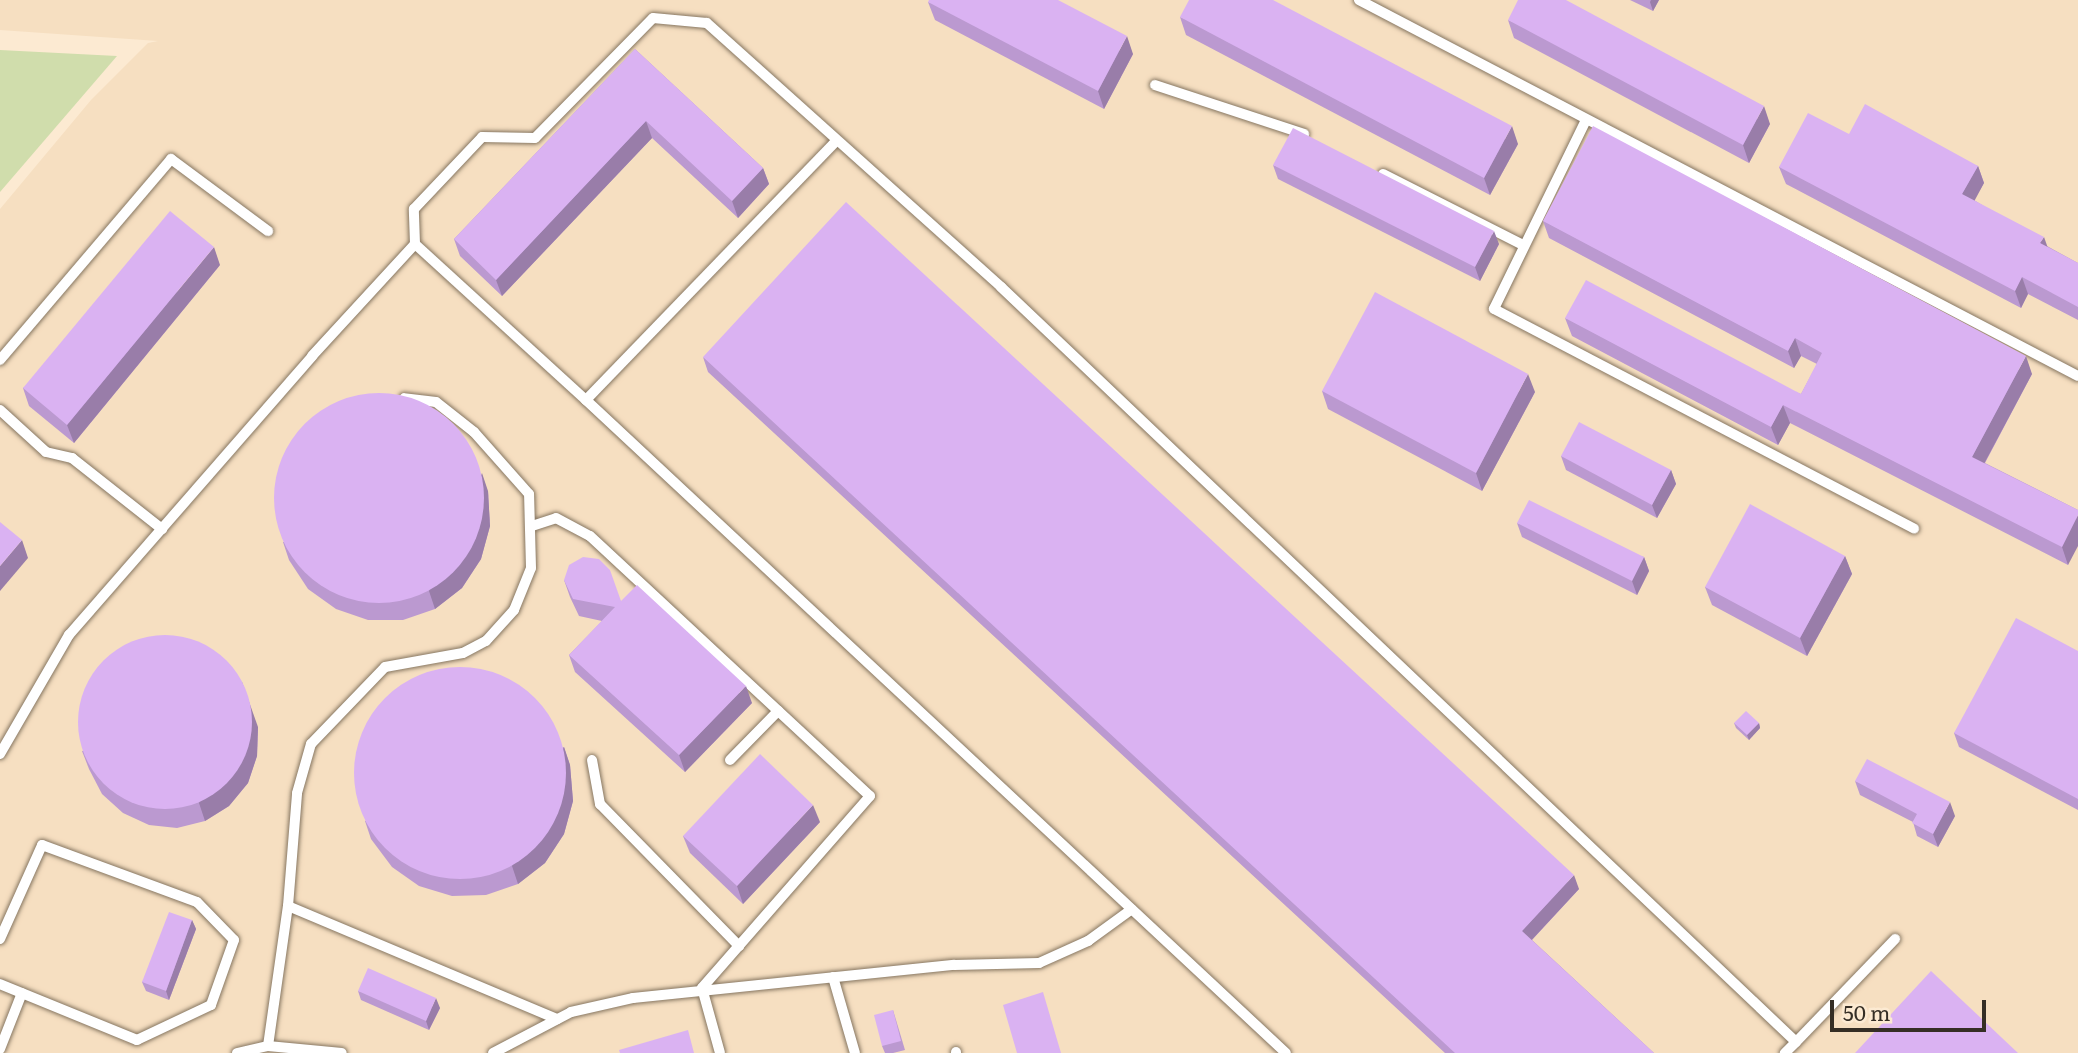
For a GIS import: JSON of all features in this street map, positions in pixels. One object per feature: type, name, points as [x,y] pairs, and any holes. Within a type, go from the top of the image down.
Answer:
[{"type":"lane","points":[[1359,0],[2078,376]]},
{"type":"lane","points":[[0,754],[69,635],[415,244],[414,209],[482,137],[535,138],[653,18],[707,23],[835,142],[1012,296],[1796,1042]]},
{"type":"lane","points":[[1155,85],[1292,128],[1316,141]]},
{"type":"lane","points":[[1587,120],[1523,245],[1494,309],[1914,529]]},
{"type":"lane","points":[[586,400],[835,142]]},
{"type":"lane","points":[[0,359],[171,159],[268,231]]},
{"type":"lane","points":[[1377,171],[1523,245]]},
{"type":"lane","points":[[415,244],[1286,1053]]},
{"type":"lane","points":[[268,1046],[288,906],[297,793],[311,744],[385,667],[464,653],[486,641],[513,610],[531,568],[532,526],[528,494],[474,432],[436,402],[390,396]]},
{"type":"lane","points":[[0,410],[46,452],[72,458],[162,529]]},
{"type":"lane","points":[[532,526],[556,518],[590,536],[870,796],[702,988]]},
{"type":"lane","points":[[730,760],[778,711]]},
{"type":"lane","points":[[592,760],[600,804],[739,946]]},
{"type":"lane","points":[[0,939],[42,845],[197,902],[234,940],[211,1004],[137,1040],[0,984]]},
{"type":"lane","points":[[288,906],[556,1019]]},
{"type":"lane","points":[[493,1053],[556,1019],[621,1001],[702,988],[954,965],[1040,963],[1088,941],[1132,909]]},
{"type":"lane","points":[[1785,1053],[1895,939]]},
{"type":"lane","points":[[833,976],[855,1053]]},
{"type":"lane","points":[[702,988],[720,1053]]},
{"type":"lane","points":[[0,1049],[22,993]]},
{"type":"lane","points":[[237,1053],[268,1046],[342,1053]]},
{"type":"shaded area","points":[[0,0],[2078,0],[2078,1053],[0,1053],[0,209],[91,100],[148,43],[158,41],[0,30]]},
{"type":"green space","points":[[0,50],[117,56],[0,192]]},
{"type":"building","points":[[1058,0],[1127,36],[1098,91],[928,2]]},
{"type":"building","points":[[1189,0],[1273,0],[1512,126],[1484,178],[1180,17]]},
{"type":"building","points":[[1518,0],[1566,0],[1764,106],[1743,145],[1508,20]]},
{"type":"building","points":[[635,49],[763,168],[732,201],[646,121],[496,280],[454,239]]},
{"type":"building","points":[[1865,104],[1978,166],[1962,194],[2044,237],[2040,243],[2078,263],[2078,307],[2022,277],[2015,291],[1779,167],[1808,113],[1849,134]]},
{"type":"building","points":[[1593,126],[2026,356],[1972,457],[2078,510],[2062,547],[1783,405],[1771,427],[1565,318],[1586,280],[1801,394],[1822,353],[1795,338],[1788,351],[1543,221]]},
{"type":"building","points":[[1293,128],[1494,231],[1475,267],[1273,165]]},
{"type":"building","points":[[846,202],[1574,875],[1522,931],[1654,1053],[1455,1053],[703,357]]},
{"type":"building","points":[[170,211],[214,247],[67,425],[23,388]]},
{"type":"building","points":[[1375,292],[1528,374],[1476,473],[1322,391]]},
{"type":"building","points":[[379,393],[419,401],[453,424],[476,458],[484,498],[476,538],[453,572],[419,595],[379,603],[339,595],[305,572],[282,538],[274,498],[282,458],[305,424],[339,401]]},
{"type":"building","points":[[1579,422],[1671,470],[1652,505],[1561,456]]},
{"type":"building","points":[[1529,500],[1644,557],[1632,581],[1517,523]]},
{"type":"building","points":[[1750,504],[1845,556],[1800,638],[1705,587]]},
{"type":"building","points":[[0,522],[22,540],[0,566]]},
{"type":"building","points":[[583,557],[599,559],[610,570],[621,601],[637,585],[746,686],[679,755],[569,655],[615,607],[573,599],[564,580],[569,565]]},
{"type":"building","points":[[2016,618],[2078,651],[2078,799],[1954,733]]},
{"type":"building","points":[[165,635],[198,642],[226,661],[245,689],[252,722],[245,755],[226,783],[198,802],[165,809],[132,802],[104,783],[85,755],[78,722],[85,689],[104,661],[132,642]]},
{"type":"building","points":[[460,667],[481,669],[500,675],[535,698],[558,733],[564,752],[564,794],[558,813],[535,848],[500,871],[481,877],[460,879],[439,877],[420,871],[385,848],[362,813],[356,794],[354,773],[356,752],[362,733],[385,698],[420,675],[439,669]]},
{"type":"building","points":[[1746,711],[1759,723],[1747,735],[1734,723]]},
{"type":"building","points":[[760,754],[813,805],[737,886],[683,836]]},
{"type":"building","points":[[1867,759],[1950,802],[1933,834],[1912,823],[1917,814],[1855,781]]},
{"type":"building","points":[[169,912],[192,920],[166,991],[142,982]]},
{"type":"building","points":[[368,968],[436,998],[426,1021],[358,991]]},
{"type":"building","points":[[1931,971],[2018,1053],[1855,1053]]},
{"type":"building","points":[[1043,992],[1061,1053],[1017,1053],[1003,1005]]},
{"type":"building","points":[[893,1010],[901,1041],[882,1046],[874,1015]]},
{"type":"building","points":[[688,1030],[694,1053],[620,1053],[619,1050]]}]
